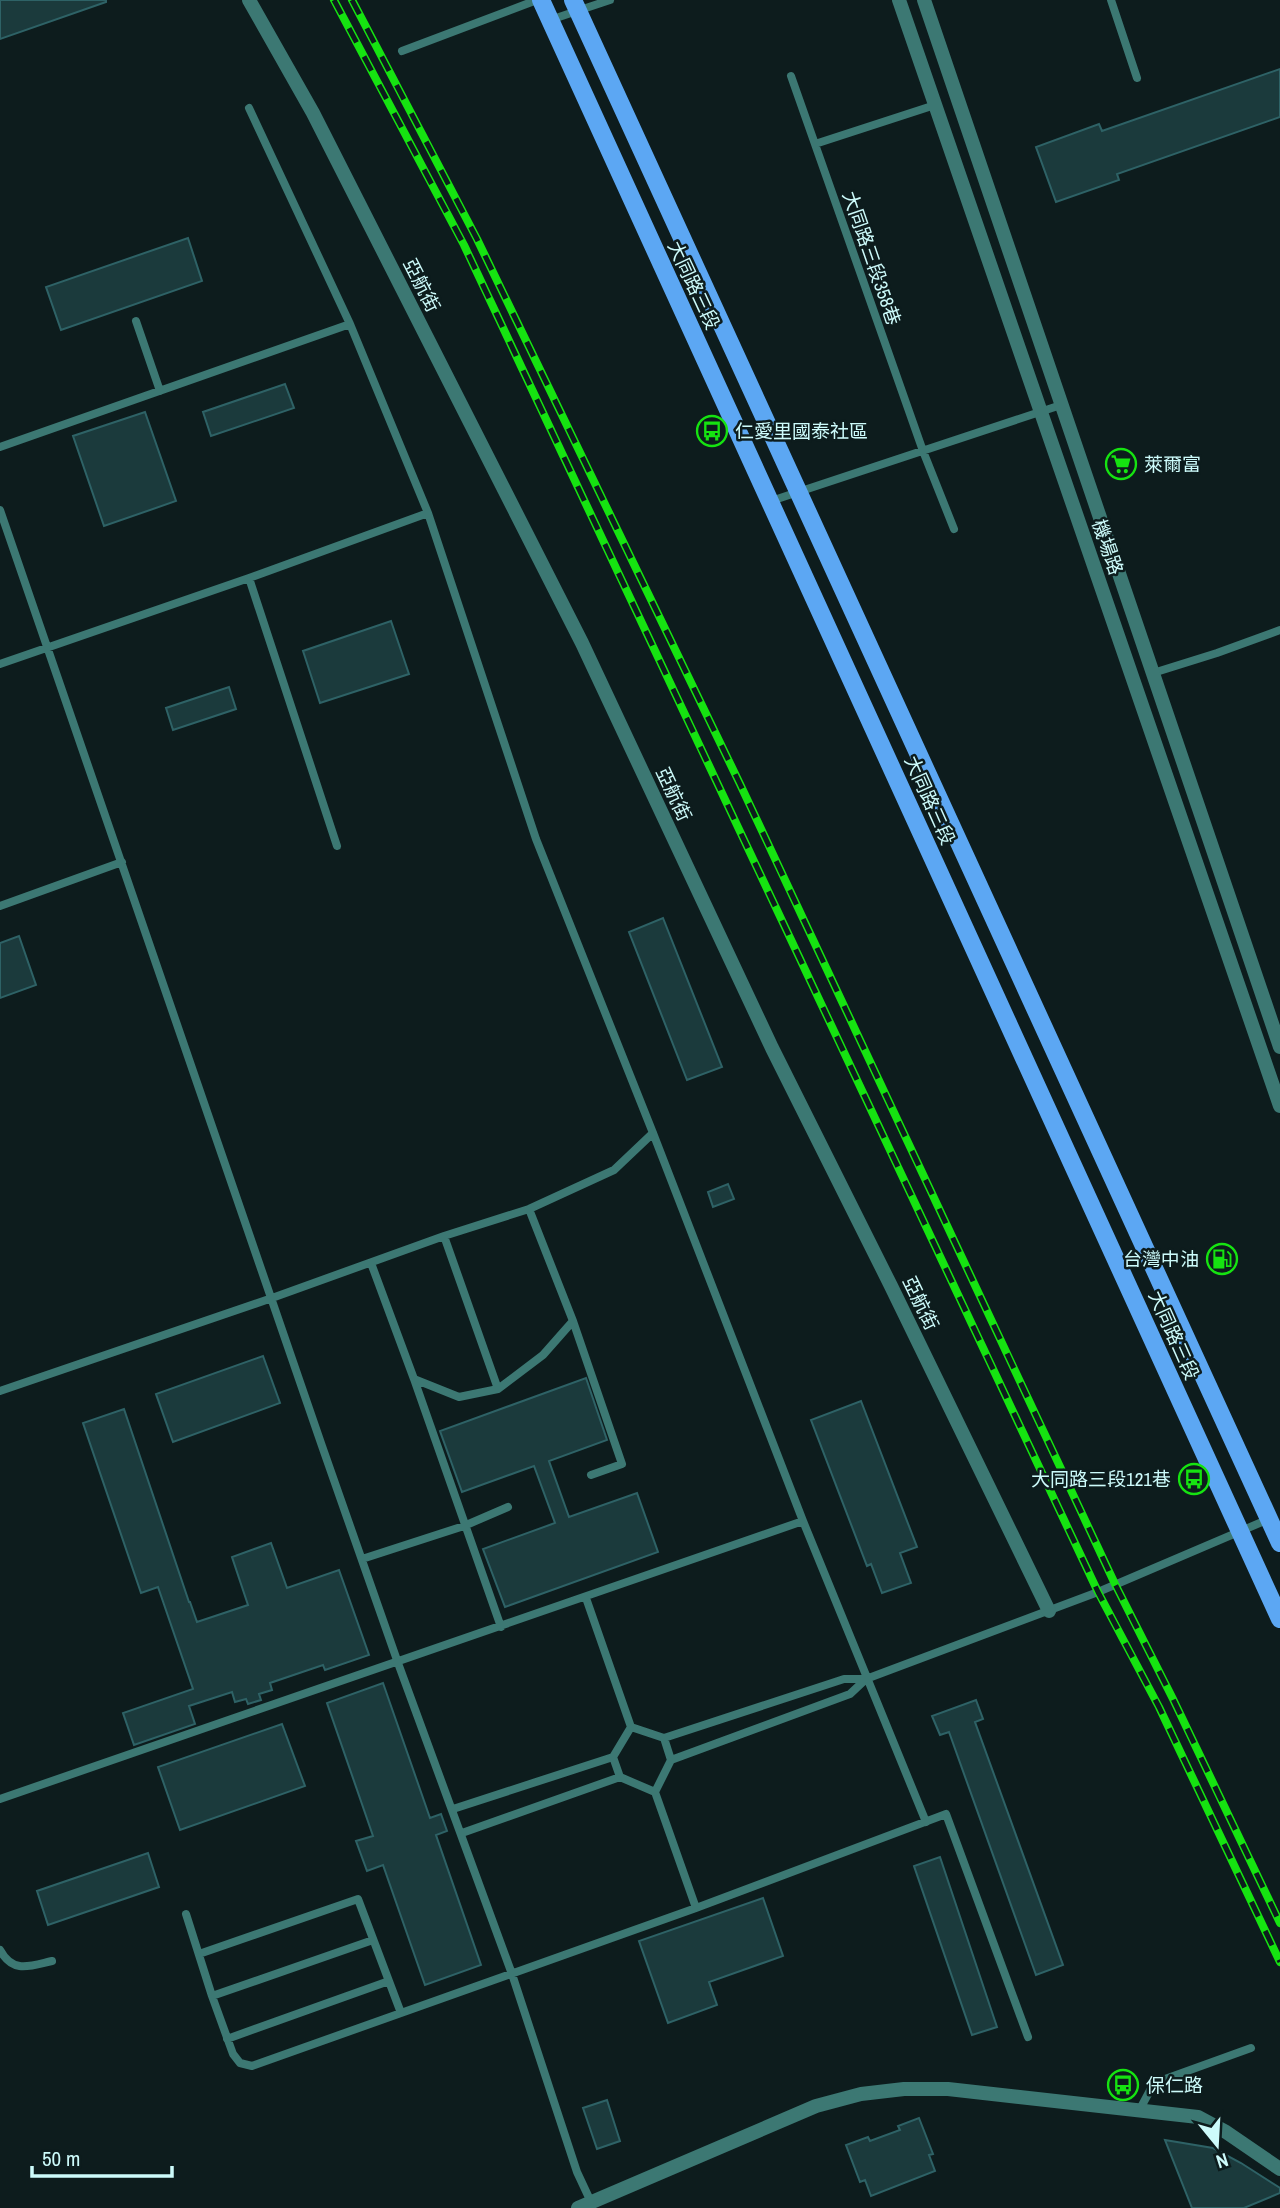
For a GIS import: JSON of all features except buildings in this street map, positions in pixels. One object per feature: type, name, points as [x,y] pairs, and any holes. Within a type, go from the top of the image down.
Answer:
[{"type":"main road","name":"大同路三段","points":[[539,0],[771,501],[1280,1619]]},
{"type":"main road","name":"大同路三段","points":[[575,5],[1280,1543]]},
{"type":"street","name":"亞航街","points":[[249,0],[307,102],[582,643],[772,1048],[1049,1611]]},
{"type":"street","name":"機場路","points":[[899,0],[1280,1106]]},
{"type":"street","name":"機場路","points":[[924,0],[1280,1047]]},
{"type":"street","points":[[587,2206],[816,2106],[861,2094],[904,2090],[948,2089],[1198,2117],[1226,2132],[1280,2169]]},
{"type":"lane","points":[[402,51],[539,0]]},
{"type":"lane","points":[[550,20],[575,5],[610,0]]},
{"type":"lane","points":[[1111,0],[1137,78]]},
{"type":"lane","name":"大同路三段358巷","points":[[791,76],[923,451],[954,529]]},
{"type":"lane","points":[[815,144],[935,105]]},
{"type":"lane","points":[[249,108],[350,324],[428,513],[536,839],[803,1521],[926,1822]]},
{"type":"lane","points":[[136,321],[160,391]]},
{"type":"lane","points":[[0,447],[350,324]]},
{"type":"lane","points":[[771,501],[1061,405]]},
{"type":"lane","points":[[0,510],[398,1663],[512,1973],[587,2206]]},
{"type":"lane","points":[[0,664],[428,513]]},
{"type":"lane","points":[[249,578],[337,846]]},
{"type":"lane","points":[[1153,673],[1280,630]]},
{"type":"lane","points":[[0,905],[122,862]]},
{"type":"lane","points":[[0,1391],[444,1236],[529,1209],[614,1170],[653,1133]]},
{"type":"lane","points":[[529,1209],[573,1321],[622,1464],[591,1475]]},
{"type":"lane","points":[[444,1236],[498,1389]]},
{"type":"lane","points":[[371,1263],[501,1628]]},
{"type":"lane","points":[[414,1379],[459,1396],[498,1389],[543,1355],[573,1321]]},
{"type":"lane","points":[[362,1559],[464,1526],[508,1507]]},
{"type":"lane","points":[[631,1727],[664,1738],[844,1679],[866,1679],[1049,1611],[1269,1519]]},
{"type":"lane","points":[[0,1799],[501,1628],[803,1521]]},
{"type":"lane","points":[[586,1598],[631,1727]]},
{"type":"lane","points":[[696,1908],[655,1792],[671,1759],[850,1693],[866,1679]]},
{"type":"lane","points":[[453,1809],[613,1757],[631,1727]]},
{"type":"lane","points":[[664,1738],[671,1759]]},
{"type":"lane","points":[[613,1757],[620,1777]]},
{"type":"lane","points":[[462,1833],[620,1777],[655,1792]]},
{"type":"lane","points":[[186,1914],[233,2054],[240,2063],[252,2066],[696,1908],[946,1814],[1028,2037]]},
{"type":"lane","points":[[199,1954],[358,1899],[401,2013]]},
{"type":"lane","points":[[212,1996],[373,1940]]},
{"type":"lane","points":[[0,1950],[6,1960],[21,1968],[52,1961]]},
{"type":"lane","points":[[227,2039],[389,1981]]},
{"type":"lane","points":[[1140,2109],[1154,2082],[1251,2048]]},
{"type":"railway","points":[[334,0],[464,245],[1098,1592],[1159,1707],[1280,1962]]},
{"type":"railway","points":[[352,0],[477,239],[740,784],[1115,1584],[1280,1923]]},
{"type":"place","name":"仁愛里國泰社區","points":[[712,431]]},
{"type":"place","name":"萊爾富","points":[[1121,464]]},
{"type":"place","name":"台灣中油","points":[[1222,1259]]},
{"type":"place","name":"大同路三段121巷","points":[[1194,1479]]},
{"type":"place","name":"保仁路","points":[[1123,2085]]}]
